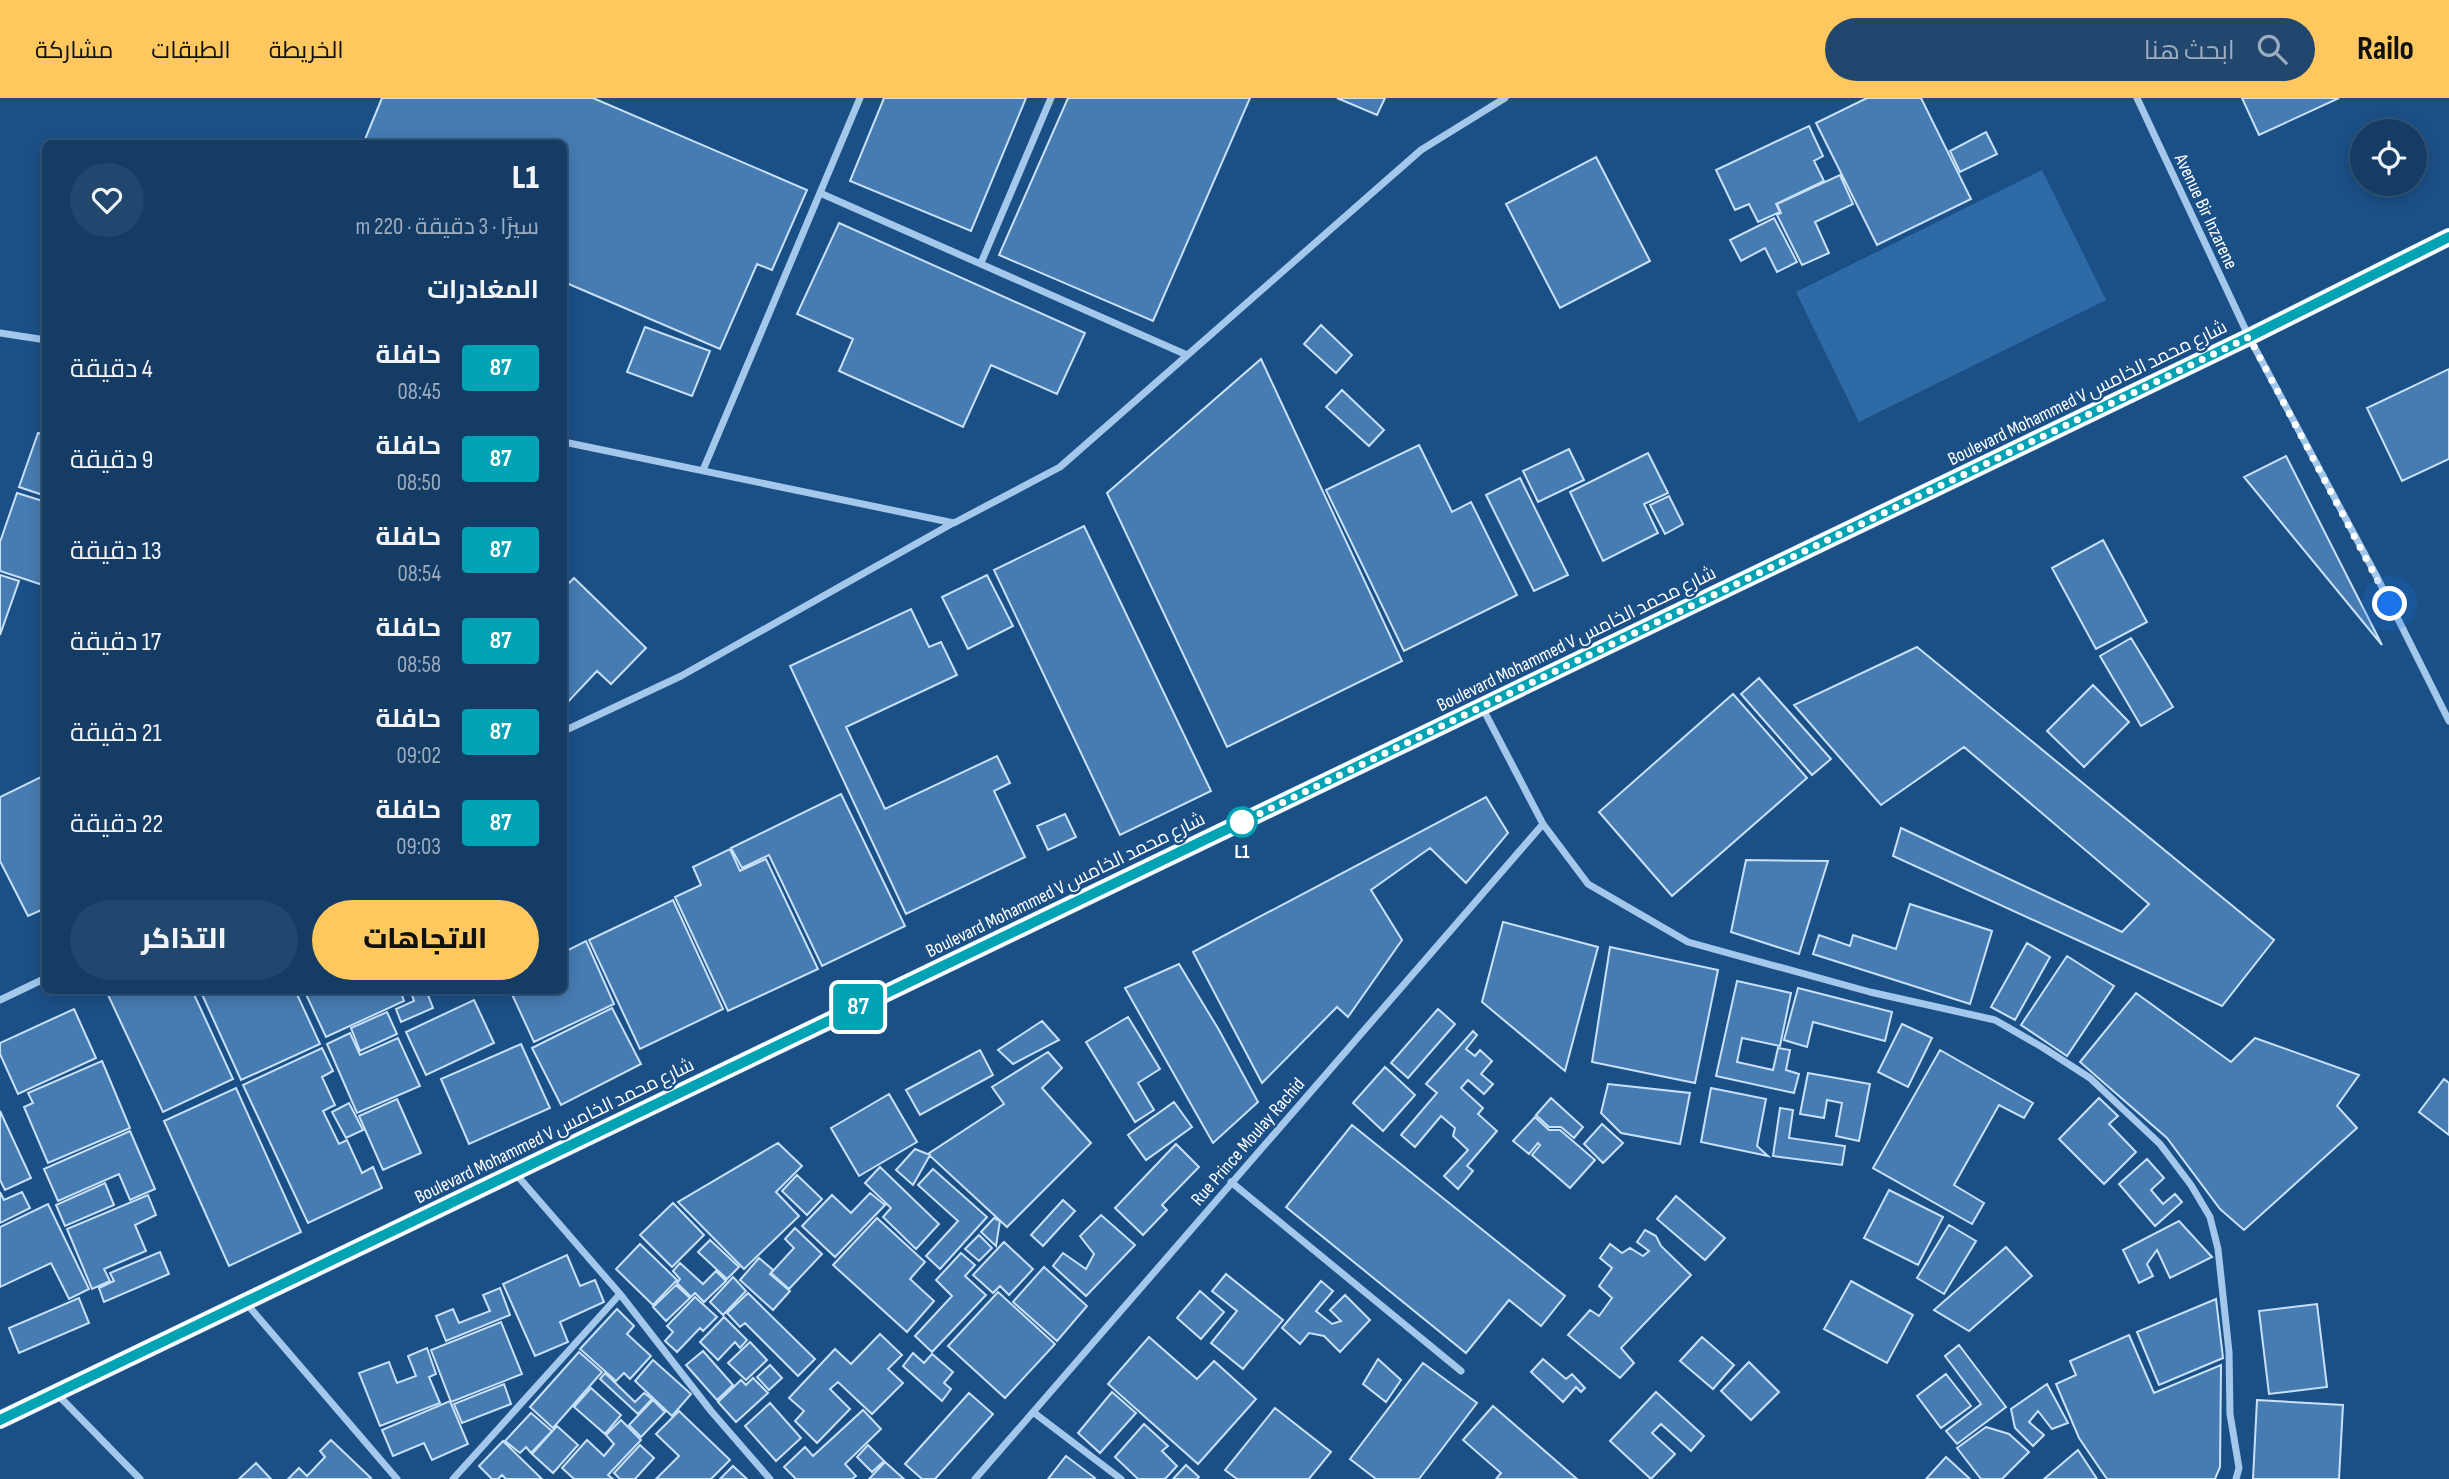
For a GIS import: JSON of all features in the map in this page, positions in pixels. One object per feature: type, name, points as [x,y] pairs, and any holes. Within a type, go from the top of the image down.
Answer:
[{"type":"main road","name":"Boulevard Mohammed V شارع محمد الخامس","points":[[0,1420],[2249,337],[2449,237]]},
{"type":"street","points":[[703,470],[860,98]]},
{"type":"street","points":[[981,263],[1051,98]]},
{"type":"street","points":[[567,730],[681,676],[954,523],[1060,467],[1421,150],[1505,98]]},
{"type":"street","name":"Avenue Bir Inzarene","points":[[2137,98],[2249,337],[2379,581],[2449,721]]},
{"type":"street","points":[[820,193],[1187,355]]},
{"type":"street","points":[[0,333],[42,339]]},
{"type":"street","points":[[567,443],[954,523]]},
{"type":"street","points":[[1482,706],[1543,824],[1588,884],[1688,942],[1870,992],[1995,1020],[2090,1078],[2160,1144],[2191,1185],[2210,1217],[2218,1249],[2229,1352],[2230,1414],[2239,1468],[2236,1479]]},
{"type":"street","name":"Rue Prince Moulay Rachid","points":[[975,1479],[1543,824]]},
{"type":"street","points":[[0,1000],[42,980]]},
{"type":"street","points":[[515,1172],[620,1294],[711,1411],[770,1479]]},
{"type":"street","points":[[1231,1182],[1461,1371]]},
{"type":"street","points":[[453,1479],[620,1294]]},
{"type":"street","points":[[245,1302],[397,1479]]},
{"type":"street","points":[[56,1393],[140,1479]]},
{"type":"street","points":[[1033,1412],[1121,1479]]},
{"type":"shaded area","points":[[2042,170],[2106,300],[1859,422],[1796,292]]},
{"type":"building","points":[[382,98],[593,98],[807,190],[772,270],[757,264],[720,349],[567,283],[567,140],[365,140]]},
{"type":"building","points":[[884,98],[1026,98],[971,231],[850,181]]},
{"type":"building","points":[[1068,98],[1250,98],[1153,321],[999,255]]},
{"type":"building","points":[[1337,98],[1385,98],[1377,115]]},
{"type":"building","points":[[1867,98],[1921,98],[1971,199],[1877,245],[1816,123]]},
{"type":"building","points":[[2242,98],[2339,98],[2259,135]]},
{"type":"building","points":[[1809,126],[1823,156],[1814,161],[1824,181],[1776,204],[1780,212],[1758,222],[1749,204],[1735,210],[1716,170]]},
{"type":"building","points":[[1986,132],[1997,154],[1960,172],[1950,151]]},
{"type":"building","points":[[1596,157],[1650,261],[1560,308],[1506,204]]},
{"type":"building","points":[[1840,175],[1853,204],[1815,222],[1829,253],[1802,265],[1777,215],[1781,213],[1777,204]]},
{"type":"building","points":[[1774,218],[1797,262],[1777,272],[1765,248],[1741,261],[1730,240]]},
{"type":"building","points":[[839,223],[1085,333],[1057,394],[991,365],[963,427],[839,371],[853,339],[797,314]]},
{"type":"building","points":[[1321,325],[1352,355],[1336,373],[1304,344]]},
{"type":"building","points":[[645,327],[710,351],[692,396],[627,372]]},
{"type":"building","points":[[1261,359],[1402,661],[1227,747],[1107,493]]},
{"type":"building","points":[[2449,369],[2449,459],[2402,481],[2367,408]]},
{"type":"building","points":[[1342,390],[1384,430],[1369,446],[1326,407]]},
{"type":"building","points":[[38,433],[42,434],[42,495],[19,487]]},
{"type":"building","points":[[1419,445],[1452,512],[1471,502],[1517,595],[1404,651],[1326,490]]},
{"type":"building","points":[[1569,449],[1584,480],[1538,502],[1523,471]]},
{"type":"building","points":[[1648,453],[1668,493],[1644,504],[1658,533],[1603,561],[1570,492]]},
{"type":"building","points":[[2286,456],[2382,645],[2244,477]]},
{"type":"building","points":[[1520,478],[1568,575],[1534,591],[1486,495]]},
{"type":"building","points":[[17,493],[42,501],[42,585],[0,571],[0,542]]},
{"type":"building","points":[[1669,496],[1683,524],[1665,534],[1650,505]]},
{"type":"building","points":[[1084,526],[1211,791],[1120,835],[994,570]]},
{"type":"building","points":[[2103,540],[2147,622],[2096,649],[2052,568]]},
{"type":"building","points":[[0,575],[19,581],[0,635]]},
{"type":"building","points":[[987,575],[1013,626],[968,649],[942,597]]},
{"type":"building","points":[[574,578],[646,648],[611,684],[597,671],[567,703],[567,585]]},
{"type":"building","points":[[911,609],[929,647],[941,642],[957,675],[846,727],[885,809],[997,756],[1010,783],[994,791],[1025,857],[906,914],[790,666]]},
{"type":"building","points":[[2131,638],[2173,707],[2141,726],[2100,656]]},
{"type":"building","points":[[1917,647],[2274,940],[2222,1006],[1893,856],[1901,828],[2122,932],[2149,904],[1964,747],[1881,805],[1794,705]]},
{"type":"building","points":[[1759,678],[1831,759],[1812,775],[1741,694]]},
{"type":"building","points":[[2093,685],[2129,722],[2084,767],[2047,731]]},
{"type":"building","points":[[1733,694],[1807,778],[1672,896],[1599,812]]},
{"type":"building","points":[[42,776],[42,910],[28,916],[0,861],[0,797]]},
{"type":"building","points":[[841,794],[905,926],[822,966],[769,855],[742,868],[731,848]]},
{"type":"building","points":[[1486,797],[1508,833],[1466,883],[1430,848],[1371,890],[1402,940],[1348,1017],[1337,1007],[1262,1083],[1193,952]]},
{"type":"building","points":[[1065,814],[1076,837],[1048,850],[1037,826]]},
{"type":"building","points":[[730,849],[740,871],[766,859],[818,969],[728,1011],[675,897],[701,885],[693,867]]},
{"type":"building","points":[[1746,860],[1828,861],[1799,954],[1731,932]]},
{"type":"building","points":[[673,900],[723,1009],[640,1049],[589,940]]},
{"type":"building","points":[[1910,904],[1992,931],[1970,1004],[1813,954],[1819,935],[1850,946],[1853,935],[1896,949]]},
{"type":"building","points":[[1503,922],[1598,947],[1565,1071],[1482,1002]]},
{"type":"building","points":[[586,941],[614,1004],[534,1042],[512,994],[567,994],[567,950]]},
{"type":"building","points":[[2027,943],[2050,957],[2015,1020],[1991,1007]]},
{"type":"building","points":[[1610,947],[1718,970],[1695,1083],[1592,1062]]},
{"type":"building","points":[[2067,956],[2114,986],[2067,1056],[2021,1025]]},
{"type":"building","points":[[1179,964],[1258,1102],[1213,1143],[1125,988]]},
{"type":"building","points":[[1737,981],[1791,993],[1780,1046],[1742,1038],[1737,1062],[1773,1070],[1778,1048],[1790,1050],[1786,1070],[1799,1074],[1794,1093],[1716,1076]]},
{"type":"building","points":[[1798,988],[1892,1012],[1885,1041],[1813,1022],[1807,1047],[1784,1040]]},
{"type":"building","points":[[2136,993],[2231,1062],[2255,1038],[2359,1075],[2337,1106],[2357,1128],[2244,1230],[2220,1209],[2167,1138],[2080,1062]]},
{"type":"building","points":[[194,994],[233,1079],[163,1112],[108,995]]},
{"type":"building","points":[[202,994],[297,994],[320,1044],[241,1080]]},
{"type":"building","points":[[306,994],[401,994],[404,1001],[326,1037]]},
{"type":"building","points":[[411,994],[428,994],[433,1008],[401,1022],[396,1009],[414,1001]]},
{"type":"building","points":[[474,1000],[494,1043],[426,1075],[406,1032]]},
{"type":"building","points":[[612,1008],[641,1064],[561,1105],[532,1048]]},
{"type":"building","points":[[74,1009],[96,1058],[18,1094],[0,1054],[0,1043]]},
{"type":"building","points":[[1438,1009],[1455,1024],[1408,1078],[1391,1063]]},
{"type":"building","points":[[387,1012],[397,1034],[360,1051],[351,1028]]},
{"type":"building","points":[[1128,1017],[1160,1069],[1138,1083],[1154,1110],[1135,1122],[1086,1042]]},
{"type":"building","points":[[1042,1021],[1059,1040],[1013,1064],[998,1050]]},
{"type":"building","points":[[1902,1024],[1932,1038],[1908,1087],[1878,1072]]},
{"type":"building","points":[[1473,1031],[1477,1035],[1466,1049],[1475,1056],[1480,1050],[1492,1061],[1481,1074],[1493,1084],[1484,1094],[1468,1080],[1461,1088],[1483,1108],[1478,1114],[1497,1131],[1467,1166],[1473,1171],[1458,1189],[1444,1176],[1468,1150],[1453,1136],[1455,1128],[1441,1116],[1415,1147],[1401,1135],[1437,1093],[1426,1084]]},
{"type":"building","points":[[350,1033],[360,1055],[398,1038],[420,1086],[357,1113],[327,1044]]},
{"type":"building","points":[[521,1044],[550,1108],[469,1144],[441,1079]]},
{"type":"building","points":[[322,1048],[333,1071],[322,1077],[335,1105],[323,1111],[339,1144],[347,1140],[362,1173],[373,1167],[382,1188],[308,1223],[243,1085]]},
{"type":"building","points":[[980,1050],[993,1075],[920,1115],[906,1090]]},
{"type":"building","points":[[1940,1050],[2033,1103],[2024,1118],[1999,1105],[1954,1185],[1984,1203],[1972,1224],[1873,1168]]},
{"type":"building","points":[[1048,1052],[1062,1068],[1042,1088],[1091,1143],[1007,1227],[928,1154],[1004,1104],[992,1087]]},
{"type":"building","points":[[102,1061],[130,1128],[48,1163],[24,1107],[33,1103],[28,1093]]},
{"type":"building","points":[[1385,1067],[1415,1095],[1383,1131],[1353,1103]]},
{"type":"building","points":[[1808,1073],[1870,1084],[1859,1141],[1836,1136],[1842,1103],[1827,1100],[1824,1118],[1800,1114]]},
{"type":"building","points":[[2444,1079],[2449,1083],[2449,1135],[2419,1112]]},
{"type":"building","points":[[1608,1084],[1690,1093],[1680,1144],[1621,1133],[1601,1113]]},
{"type":"building","points":[[236,1088],[301,1232],[229,1266],[164,1121]]},
{"type":"building","points":[[1711,1088],[1766,1099],[1757,1146],[1768,1156],[1701,1142]]},
{"type":"building","points":[[889,1094],[917,1142],[859,1176],[831,1128]]},
{"type":"building","points":[[1551,1098],[1583,1127],[1574,1138],[1561,1127],[1549,1127],[1536,1115]]},
{"type":"building","points":[[2099,1098],[2118,1116],[2109,1124],[2136,1152],[2104,1184],[2059,1139]]},
{"type":"building","points":[[397,1099],[421,1153],[383,1170],[359,1116]]},
{"type":"building","points":[[1174,1102],[1192,1127],[1146,1160],[1128,1135]]},
{"type":"building","points":[[349,1103],[363,1130],[346,1138],[332,1112]]},
{"type":"building","points":[[1780,1108],[1793,1110],[1789,1138],[1845,1146],[1842,1165],[1773,1156]]},
{"type":"building","points":[[0,1111],[31,1178],[5,1190],[0,1180]]},
{"type":"building","points":[[1535,1117],[1549,1130],[1560,1130],[1595,1160],[1570,1188],[1532,1155],[1540,1145],[1538,1143],[1529,1154],[1513,1141]]},
{"type":"building","points":[[1602,1124],[1623,1143],[1603,1163],[1584,1144]]},
{"type":"building","points":[[1352,1125],[1565,1296],[1541,1326],[1509,1300],[1466,1353],[1286,1207]]},
{"type":"building","points":[[130,1131],[155,1189],[130,1200],[119,1174],[58,1201],[44,1169]]},
{"type":"building","points":[[778,1143],[802,1166],[776,1192],[799,1216],[744,1269],[678,1202]]},
{"type":"building","points":[[1176,1144],[1199,1167],[1162,1205],[1167,1210],[1143,1235],[1115,1208]]},
{"type":"building","points":[[915,1149],[930,1155],[913,1185],[896,1170]]},
{"type":"building","points":[[2147,1159],[2164,1178],[2151,1190],[2163,1204],[2175,1194],[2182,1202],[2155,1226],[2119,1184]]},
{"type":"building","points":[[880,1167],[939,1224],[916,1249],[883,1217],[891,1208],[865,1183]]},
{"type":"building","points":[[933,1169],[987,1217],[940,1269],[926,1256],[958,1221],[918,1185]]},
{"type":"building","points":[[797,1175],[822,1199],[807,1215],[782,1191]]},
{"type":"building","points":[[105,1183],[114,1205],[65,1226],[56,1205]]},
{"type":"building","points":[[1889,1190],[1943,1217],[1918,1265],[1864,1238]]},
{"type":"building","points":[[0,1192],[4,1200],[22,1192],[30,1208],[0,1223]]},
{"type":"building","points":[[870,1193],[885,1205],[835,1257],[802,1226],[832,1195],[851,1213]]},
{"type":"building","points":[[148,1195],[156,1215],[135,1225],[146,1251],[104,1269],[110,1281],[92,1289],[67,1229]]},
{"type":"building","points":[[1676,1196],[1725,1238],[1705,1260],[1657,1219]]},
{"type":"building","points":[[1063,1200],[1075,1211],[1043,1246],[1031,1235]]},
{"type":"building","points":[[673,1203],[704,1235],[672,1267],[640,1235]]},
{"type":"building","points":[[48,1204],[89,1289],[69,1299],[51,1263],[0,1287],[0,1227]]},
{"type":"building","points":[[1101,1215],[1135,1245],[1086,1296],[1053,1266],[1063,1253],[1086,1269],[1094,1254],[1080,1236]]},
{"type":"building","points":[[877,1218],[925,1262],[910,1279],[934,1301],[907,1332],[833,1265]]},
{"type":"building","points":[[994,1218],[1000,1221],[996,1246],[981,1232]]},
{"type":"building","points":[[2179,1221],[2212,1257],[2170,1278],[2157,1250],[2147,1264],[2153,1276],[2139,1283],[2123,1250]]},
{"type":"building","points":[[1949,1225],[1976,1241],[1944,1294],[1917,1278]]},
{"type":"building","points":[[795,1228],[822,1254],[789,1289],[771,1273],[794,1248],[785,1239]]},
{"type":"building","points":[[1645,1230],[1656,1236],[1661,1246],[1691,1275],[1621,1348],[1634,1363],[1620,1378],[1568,1335],[1590,1310],[1599,1316],[1612,1298],[1599,1286],[1612,1268],[1600,1258],[1610,1244],[1622,1253],[1630,1248],[1643,1256],[1649,1251],[1637,1242]]},
{"type":"building","points":[[979,1235],[992,1248],[979,1261],[965,1249]]},
{"type":"building","points":[[710,1240],[739,1267],[727,1279],[698,1252]]},
{"type":"building","points":[[1004,1242],[1033,1269],[1009,1295],[1000,1286],[993,1293],[973,1275]]},
{"type":"building","points":[[640,1244],[677,1280],[653,1305],[616,1269]]},
{"type":"building","points":[[2006,1247],[2032,1276],[1969,1331],[1934,1310]]},
{"type":"building","points":[[160,1252],[169,1274],[104,1302],[99,1288],[114,1281],[110,1273]]},
{"type":"building","points":[[961,1253],[975,1265],[965,1276],[986,1295],[932,1352],[915,1336],[952,1296],[936,1280]]},
{"type":"building","points":[[567,1255],[580,1286],[595,1280],[604,1302],[560,1322],[568,1342],[535,1356],[503,1284]]},
{"type":"building","points":[[759,1258],[773,1270],[770,1274],[790,1291],[773,1310],[740,1280]]},
{"type":"building","points":[[680,1263],[703,1284],[716,1271],[726,1281],[704,1302],[695,1293],[691,1297],[677,1283],[680,1279],[673,1271]]},
{"type":"building","points":[[1044,1267],[1087,1306],[1057,1341],[1013,1302]]},
{"type":"building","points":[[1226,1274],[1283,1320],[1243,1369],[1211,1343],[1237,1311],[1212,1291]]},
{"type":"building","points":[[733,1277],[746,1291],[723,1315],[710,1302]]},
{"type":"building","points":[[1321,1281],[1333,1291],[1316,1311],[1332,1324],[1341,1321],[1330,1310],[1345,1295],[1370,1320],[1340,1352],[1324,1336],[1309,1333],[1300,1344],[1282,1328]]},
{"type":"building","points":[[1851,1281],[1913,1315],[1887,1363],[1824,1329]]},
{"type":"building","points":[[676,1285],[690,1298],[666,1321],[653,1307]]},
{"type":"building","points":[[500,1288],[510,1315],[446,1341],[436,1316],[453,1309],[459,1323],[490,1311],[483,1295]]},
{"type":"building","points":[[1200,1291],[1224,1312],[1201,1339],[1177,1318]]},
{"type":"building","points":[[998,1292],[1055,1344],[1005,1398],[948,1346]]},
{"type":"building","points":[[748,1293],[815,1359],[798,1376],[745,1323],[740,1327],[727,1313]]},
{"type":"building","points":[[695,1297],[717,1317],[703,1331],[700,1328],[677,1352],[665,1341],[673,1332],[667,1326]]},
{"type":"building","points":[[79,1298],[89,1323],[19,1353],[9,1328]]},
{"type":"building","points":[[2216,1299],[2223,1358],[2159,1385],[2137,1332]]},
{"type":"building","points":[[2317,1304],[2327,1387],[2269,1394],[2259,1311]]},
{"type":"building","points":[[617,1309],[634,1326],[627,1334],[651,1356],[630,1379],[624,1373],[616,1381],[580,1349]]},
{"type":"building","points":[[724,1317],[747,1340],[740,1348],[735,1342],[718,1360],[700,1342]]},
{"type":"building","points":[[501,1322],[522,1374],[451,1402],[431,1350]]},
{"type":"building","points":[[880,1334],[902,1355],[888,1369],[903,1383],[872,1414],[838,1382],[830,1389],[850,1409],[817,1443],[795,1421],[804,1411],[789,1398],[835,1349],[851,1364]]},
{"type":"building","points":[[2129,1335],[2154,1393],[2221,1365],[2220,1467],[2215,1479],[2107,1479],[2079,1438],[2056,1384],[2076,1375],[2070,1361]]},
{"type":"building","points":[[1149,1337],[1197,1379],[1214,1361],[1256,1399],[1198,1464],[1108,1384]]},
{"type":"building","points":[[1702,1337],[1734,1365],[1713,1389],[1680,1361]]},
{"type":"building","points":[[750,1342],[767,1360],[746,1380],[728,1363]]},
{"type":"building","points":[[1959,1345],[2006,1407],[1957,1444],[1946,1431],[1981,1404],[1945,1356]]},
{"type":"building","points":[[427,1348],[436,1374],[429,1377],[440,1403],[380,1426],[359,1373],[389,1362],[397,1383],[416,1376],[408,1356]]},
{"type":"building","points":[[703,1351],[733,1385],[717,1400],[686,1365]]},
{"type":"building","points":[[579,1352],[602,1372],[553,1428],[530,1407]]},
{"type":"building","points":[[913,1353],[924,1363],[932,1354],[953,1372],[944,1383],[951,1389],[942,1401],[903,1366]]},
{"type":"building","points":[[1378,1359],[1401,1380],[1386,1402],[1363,1384]]},
{"type":"building","points":[[1543,1359],[1566,1379],[1572,1374],[1585,1388],[1581,1392],[1576,1387],[1563,1402],[1531,1372]]},
{"type":"building","points":[[653,1360],[691,1394],[672,1416],[635,1381]]},
{"type":"building","points":[[1749,1362],[1779,1392],[1751,1420],[1721,1391]]},
{"type":"building","points":[[1423,1363],[1477,1403],[1419,1479],[1376,1479],[1350,1459]]},
{"type":"building","points":[[770,1365],[782,1378],[769,1390],[757,1377]]},
{"type":"building","points":[[605,1373],[635,1402],[644,1393],[652,1399],[638,1414],[600,1379]]},
{"type":"building","points":[[1946,1374],[1971,1406],[1941,1428],[1917,1396]]},
{"type":"building","points":[[753,1378],[768,1393],[736,1422],[718,1402],[741,1380],[746,1385]]},
{"type":"building","points":[[504,1384],[511,1404],[462,1423],[454,1404]]},
{"type":"building","points":[[2047,1384],[2068,1423],[2052,1429],[2038,1411],[2029,1422],[2044,1435],[2033,1446],[2015,1428],[2011,1409]]},
{"type":"building","points":[[591,1388],[621,1415],[605,1434],[574,1407]]},
{"type":"building","points":[[1112,1392],[1136,1413],[1100,1453],[1078,1433]]},
{"type":"building","points":[[1656,1392],[1704,1436],[1691,1451],[1661,1424],[1652,1433],[1675,1454],[1651,1479],[1610,1441]]},
{"type":"building","points":[[969,1393],[993,1414],[935,1479],[922,1479],[905,1464]]},
{"type":"building","points":[[653,1400],[665,1412],[641,1437],[629,1425]]},
{"type":"building","points":[[2257,1400],[2343,1405],[2339,1479],[2253,1479]]},
{"type":"building","points":[[450,1401],[468,1444],[432,1460],[424,1443],[393,1456],[382,1430]]},
{"type":"building","points":[[770,1403],[801,1438],[776,1461],[745,1426]]},
{"type":"building","points":[[1493,1406],[1577,1479],[1496,1479],[1501,1473],[1463,1440]]},
{"type":"building","points":[[1275,1408],[1331,1452],[1309,1479],[1237,1479],[1225,1470]]},
{"type":"building","points":[[863,1410],[881,1429],[845,1464],[856,1476],[852,1479],[796,1479],[784,1467],[805,1447],[813,1456]]},
{"type":"building","points":[[679,1411],[730,1460],[711,1479],[656,1479],[679,1456],[656,1434]]},
{"type":"building","points":[[531,1413],[552,1431],[531,1453],[526,1447],[520,1453],[505,1441]]},
{"type":"building","points":[[621,1420],[641,1440],[608,1475],[613,1479],[574,1479],[562,1468],[587,1440],[604,1456],[614,1444],[606,1435]]},
{"type":"building","points":[[1144,1424],[1168,1446],[1162,1451],[1177,1466],[1165,1479],[1138,1479],[1115,1457]]},
{"type":"building","points":[[557,1426],[578,1445],[553,1473],[532,1454]]},
{"type":"building","points":[[1986,1427],[2009,1434],[2029,1452],[2002,1479],[1981,1479],[1957,1448]]},
{"type":"building","points":[[331,1440],[371,1478],[288,1479],[299,1468],[307,1476],[325,1457],[320,1451]]},
{"type":"building","points":[[503,1441],[542,1479],[506,1479],[502,1475],[498,1479],[492,1479],[479,1466]]},
{"type":"building","points":[[640,1445],[654,1458],[635,1479],[620,1479],[614,1473]]},
{"type":"building","points":[[868,1445],[884,1461],[872,1472],[857,1457]]},
{"type":"building","points":[[2078,1450],[2097,1479],[2044,1479]]},
{"type":"building","points":[[1066,1456],[1095,1478],[1048,1479]]},
{"type":"building","points":[[1946,1457],[1970,1479],[1926,1479]]},
{"type":"building","points":[[885,1462],[904,1479],[869,1479]]},
{"type":"building","points":[[256,1463],[271,1479],[239,1479]]},
{"type":"building","points":[[1186,1465],[1199,1477],[1173,1479]]},
{"type":"building","points":[[733,1466],[747,1479],[720,1479]]},
{"type":"bus line","name":"87","points":[[0,1420],[2249,337],[2449,237]]},
{"type":"place","name":"L1","points":[[1242,822]]},
{"type":"route","points":[[1242,822],[1234,826],[2249,337],[2390,604]]}]
